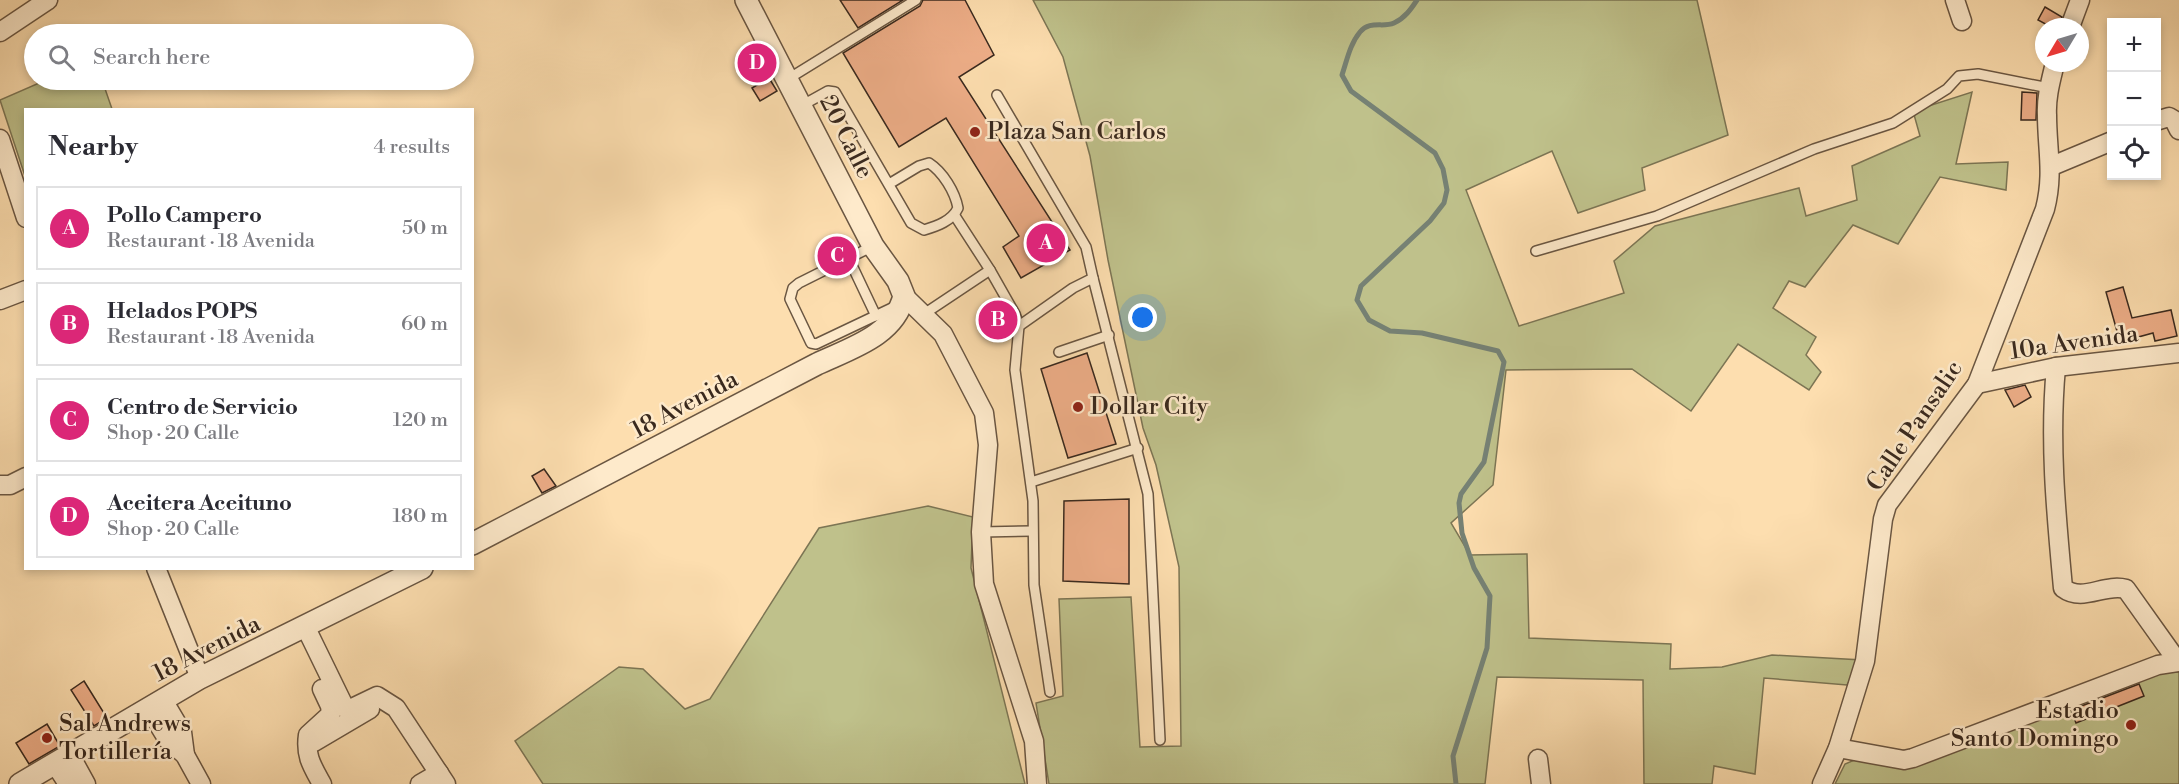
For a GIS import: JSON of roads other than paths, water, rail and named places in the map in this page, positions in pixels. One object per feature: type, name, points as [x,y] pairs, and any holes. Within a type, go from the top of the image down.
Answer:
[{"type":"street","points":[[0,32],[48,0]]},
{"type":"street","name":"20 Calle","points":[[746,0],[873,246],[898,281],[903,300]]},
{"type":"street","points":[[1955,0],[1962,21]]},
{"type":"street","points":[[2073,18],[2080,0]]},
{"type":"street","name":"Calle Pansalic","points":[[1822,784],[1838,748],[1865,661],[1883,519],[1887,505],[1977,384],[2045,209],[2052,166],[2047,114],[2053,72]]},
{"type":"street","points":[[2161,120],[2169,117],[2174,120],[2179,130]]},
{"type":"street","points":[[0,139],[24,212]]},
{"type":"street","points":[[2052,166],[2107,143]]},
{"type":"street","points":[[0,300],[24,291]]},
{"type":"street","points":[[903,300],[924,314],[943,334],[984,413],[988,445],[981,532],[984,584],[1034,741],[1037,784]]},
{"type":"street","name":"18 Avenida","points":[[474,543],[817,364],[861,344],[892,323],[903,300]]},
{"type":"street","name":"10a Avenida","points":[[1977,384],[2056,367],[2179,353]]},
{"type":"street","points":[[1838,748],[1904,760],[1913,758],[2158,665],[2179,662],[2126,589],[2117,586],[2082,595],[2071,594],[2063,588],[2052,459],[2052,414],[2056,367]]},
{"type":"street","points":[[1,485],[24,478]]},
{"type":"street","points":[[157,570],[200,678]]},
{"type":"street","name":"18 Avenida","points":[[20,784],[200,678],[300,631],[419,570]]},
{"type":"street","points":[[300,631],[345,708],[351,708],[377,696],[396,708],[442,778],[420,784]]},
{"type":"street","points":[[300,631],[330,706],[331,714],[308,735],[306,750],[308,759],[322,784]]},
{"type":"street","points":[[306,750],[344,723],[378,704],[388,702]]},
{"type":"street","points":[[156,704],[182,732],[185,755],[201,784]]},
{"type":"street","points":[[1538,759],[1541,784]]},
{"type":"street","points":[[63,760],[68,784]]},
{"type":"street","points":[[63,760],[86,784]]},
{"type":"lane","points":[[787,80],[915,0]]},
{"type":"lane","points":[[1536,251],[1657,216],[1814,149],[1893,123],[1947,89],[1959,76],[1978,74],[2049,88]]},
{"type":"lane","points":[[801,106],[828,91],[835,92],[911,223],[924,230],[938,226],[955,216],[958,208],[957,200],[937,169],[929,164],[919,166],[889,184]]},
{"type":"lane","points":[[997,95],[1086,247],[1138,448],[1148,494],[1160,740]]},
{"type":"lane","points":[[955,216],[990,270],[1015,314],[1019,326],[1015,370],[1030,482],[1034,585],[1050,692]]},
{"type":"lane","points":[[873,246],[793,288],[789,298],[811,343],[816,344],[876,316],[903,300]]},
{"type":"lane","points":[[849,259],[876,316]]},
{"type":"lane","points":[[924,314],[990,270]]},
{"type":"lane","points":[[1019,326],[1073,288],[1093,278]]},
{"type":"lane","points":[[1059,352],[1108,335]]},
{"type":"lane","points":[[1030,482],[1138,448]]},
{"type":"lane","points":[[981,532],[1032,531]]},
{"type":"waterway","points":[[1417,0],[1398,21],[1364,28],[1351,47],[1342,75],[1351,91],[1435,153],[1443,169],[1447,190],[1444,203],[1430,221],[1361,286],[1357,300],[1369,320],[1390,331],[1422,333],[1498,351],[1504,362],[1484,462],[1461,494],[1459,503],[1462,533],[1474,568],[1490,596],[1487,648],[1453,756],[1456,784]]},
{"type":"place","name":"Aceitera Aceituno","points":[[757,63]]},
{"type":"place","name":"Plaza San Carlos","points":[[975,132]]},
{"type":"place","name":"Pollo Campero","points":[[1046,243]]},
{"type":"place","name":"Centro de Servicio","points":[[837,256]]},
{"type":"place","name":"Helados POPS","points":[[998,320]]},
{"type":"place","name":"Dollar City","points":[[1078,407]]},
{"type":"place","name":"Estadio Santo Domingo","points":[[2131,725]]},
{"type":"place","name":"Sal Andrews Tortillería","points":[[47,738]]}]
